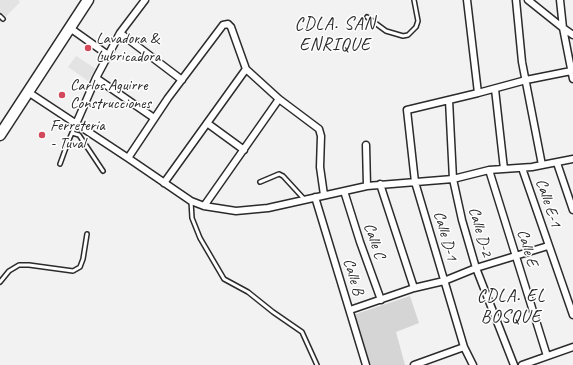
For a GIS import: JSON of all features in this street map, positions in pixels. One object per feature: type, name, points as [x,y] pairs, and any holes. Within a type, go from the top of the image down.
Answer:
[{"type":"main road","points":[[0,135],[88,0]]},
{"type":"street","points":[[76,124],[96,78],[120,33],[145,0]]},
{"type":"street","points":[[467,0],[478,94]]},
{"type":"street","points":[[516,0],[522,62],[542,165]]},
{"type":"street","points":[[528,0],[573,35]]},
{"type":"street","points":[[560,0],[563,28],[573,78]]},
{"type":"street","points":[[128,158],[154,118],[223,25],[228,24],[231,27],[246,69],[279,99],[319,130],[321,136],[320,174],[324,195]]},
{"type":"street","points":[[70,28],[108,55]]},
{"type":"street","points":[[120,33],[182,80]]},
{"type":"street","points":[[164,183],[246,69]]},
{"type":"street","points":[[449,100],[478,94],[526,80],[571,71]]},
{"type":"street","points":[[96,78],[154,118]]},
{"type":"street","points":[[494,89],[504,169]]},
{"type":"street","points":[[28,92],[191,201],[204,206],[236,211],[268,208],[367,186],[453,179],[490,170],[522,168],[573,159]]},
{"type":"street","points":[[204,206],[279,99]]},
{"type":"street","name":"Calle D-1","points":[[449,100],[407,110],[415,182],[464,346],[473,365]]},
{"type":"street","name":"Calle D-2","points":[[449,100],[453,179],[462,220],[476,268],[514,365]]},
{"type":"street","points":[[207,123],[244,150]]},
{"type":"street","points":[[366,145],[367,186]]},
{"type":"street","points":[[557,163],[573,210]]},
{"type":"street","name":"Calle E-1","points":[[522,168],[548,246],[571,303],[573,315]]},
{"type":"street","name":"Calle E","points":[[490,170],[547,356]]},
{"type":"street","points":[[380,184],[414,288]]},
{"type":"street","name":"Calle C","points":[[344,191],[360,242],[381,300]]},
{"type":"street","name":"Calle B","points":[[315,197],[366,365]]},
{"type":"street","points":[[350,310],[414,288],[444,281],[476,268],[548,246]]},
{"type":"street","points":[[414,365],[464,346]]},
{"type":"street","points":[[522,365],[573,347]]},
{"type":"street","points":[[434,358],[437,365]]},
{"type":"lane","points":[[367,17],[386,31],[403,36],[408,35],[416,28],[418,21],[414,0]]},
{"type":"lane","points":[[60,164],[76,124]]},
{"type":"lane","points":[[72,133],[79,135],[103,171]]},
{"type":"lane","points":[[260,182],[279,174],[284,176],[304,200]]},
{"type":"lane","points":[[191,201],[192,218],[200,238],[224,279],[248,292],[302,332],[317,365]]},
{"type":"lane","points":[[0,282],[9,270],[19,265],[73,271],[80,267],[84,259],[87,234]]},
{"type":"shaded area","points":[[0,0],[18,0],[20,2],[0,23]]},
{"type":"shaded area","points":[[76,56],[96,69],[88,81],[68,67]]},
{"type":"shaded area","points":[[410,296],[419,323],[396,332],[405,365],[368,365],[353,315]]},
{"type":"place","name":"Lavadora & Lubricadora","points":[[88,48]]},
{"type":"place","name":"Carlos Aguirre Construcciones","points":[[62,95]]},
{"type":"place","name":"Ferreteria - Tuval","points":[[42,135]]},
{"type":"district","name":"CDLA. SAN ENRIQUE","points":[[335,34]]},
{"type":"district","name":"CDLA. EL BOSQUE","points":[[511,306]]}]
